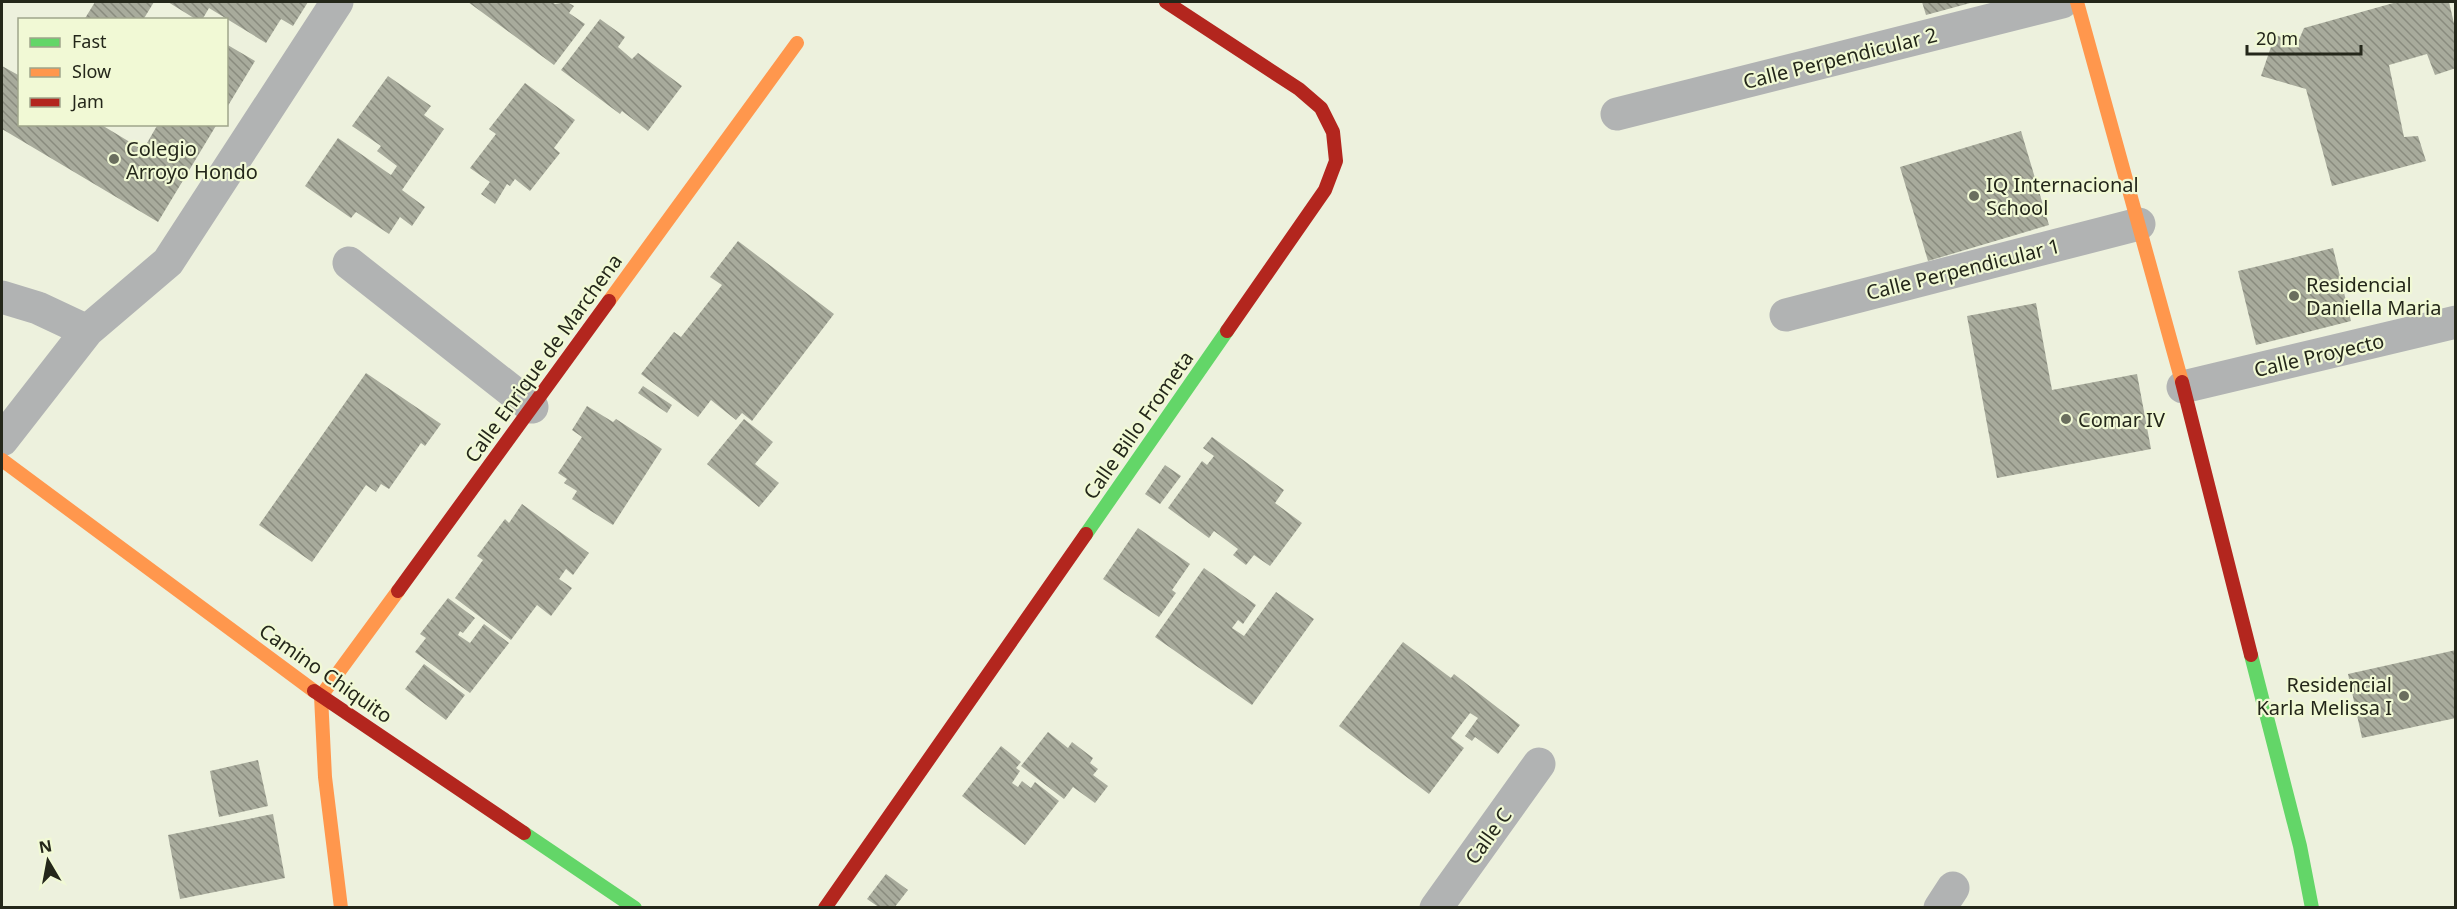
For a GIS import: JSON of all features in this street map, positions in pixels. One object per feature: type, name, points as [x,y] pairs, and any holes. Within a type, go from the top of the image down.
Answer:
[{"type":"street","points":[[2,440],[87,332],[168,262],[337,2]]},
{"type":"street","name":"Calle Billo Frometa","points":[[825,908],[1325,190],[1336,162],[1333,132],[1321,108],[1299,89],[1166,2]]},
{"type":"street","name":"Calle Perpendicular 2","points":[[1617,114],[2062,2]]},
{"type":"street","points":[[2077,2],[2183,387],[2300,846],[2312,908]]},
{"type":"street","name":"Calle Enrique de Marchena","points":[[321,696],[797,43]]},
{"type":"street","name":"Calle Perpendicular 1","points":[[1786,315],[2139,224]]},
{"type":"street","points":[[349,263],[532,407]]},
{"type":"street","points":[[2,297],[38,308],[87,332]]},
{"type":"street","name":"Calle Proyecto","points":[[2183,387],[2456,322]]},
{"type":"street","name":"Camino Chiquito","points":[[2,460],[321,696],[635,908]]},
{"type":"street","points":[[321,696],[325,777],[341,908]]},
{"type":"street","name":"Calle C","points":[[1436,908],[1539,764]]},
{"type":"building","points":[[95,2],[154,2],[144,18],[85,18]]},
{"type":"building","points":[[168,2],[308,2],[293,26],[281,19],[266,43],[209,8],[203,18],[194,18]]},
{"type":"building","points":[[468,2],[552,2],[555,4],[567,2],[574,6],[569,13],[585,24],[554,65]]},
{"type":"building","points":[[1922,2],[1974,2],[1926,15]]},
{"type":"building","points":[[2397,2],[2449,2],[2456,32],[2456,68],[2435,75],[2427,54],[2389,65],[2404,137],[2418,136],[2426,161],[2332,186],[2306,89],[2261,76],[2275,35],[2298,42],[2304,28]]},
{"type":"building","points":[[600,19],[625,37],[618,47],[632,59],[638,53],[682,86],[648,131],[622,111],[620,114],[561,70]]},
{"type":"building","points":[[228,45],[255,61],[228,106]]},
{"type":"building","points":[[2,66],[18,75],[18,126],[103,126],[143,150],[157,126],[216,126],[158,222],[2,129]]},
{"type":"building","points":[[388,76],[431,106],[424,115],[444,129],[402,190],[425,207],[412,226],[400,217],[389,234],[356,212],[351,218],[305,186],[338,138],[391,175],[397,166],[377,151],[381,146],[352,126]]},
{"type":"building","points":[[525,83],[575,120],[554,148],[560,153],[530,191],[515,179],[510,186],[507,184],[495,204],[481,194],[490,182],[470,168],[496,134],[489,129]]},
{"type":"building","name":"IQ Internacional School","points":[[2021,131],[2049,225],[1928,261],[1900,167]]},
{"type":"building","points":[[738,241],[834,314],[752,421],[742,413],[736,420],[711,400],[698,417],[641,374],[674,332],[681,337],[722,285],[710,277]]},
{"type":"building","name":"Residencial Daniella Maria","points":[[2333,248],[2351,321],[2256,345],[2238,271]]},
{"type":"building","name":"Comar IV","points":[[2036,303],[2052,390],[2137,374],[2151,449],[1997,478],[1967,316]]},
{"type":"building","points":[[366,373],[441,424],[425,446],[421,443],[389,489],[381,484],[376,492],[366,485],[312,562],[259,525]]},
{"type":"building","points":[[643,386],[672,405],[667,413],[638,393]]},
{"type":"building","points":[[587,406],[613,422],[616,419],[662,449],[613,525],[572,499],[577,491],[564,483],[567,479],[558,473],[582,437],[572,430]]},
{"type":"building","points":[[744,419],[773,442],[755,464],[779,483],[759,507],[707,464]]},
{"type":"building","points":[[1212,437],[1284,490],[1275,503],[1302,523],[1270,566],[1254,555],[1246,565],[1233,555],[1238,549],[1214,531],[1209,538],[1168,508],[1202,461],[1207,465],[1214,456],[1203,448]]},
{"type":"building","points":[[1165,465],[1181,476],[1160,504],[1145,494]]},
{"type":"building","points":[[522,504],[589,553],[573,575],[566,569],[559,579],[572,588],[551,616],[537,605],[511,640],[455,598],[483,560],[477,556],[505,519],[509,523]]},
{"type":"building","points":[[1138,528],[1190,564],[1172,590],[1176,593],[1159,617],[1103,579]]},
{"type":"building","points":[[1204,568],[1256,605],[1243,624],[1238,620],[1232,628],[1244,636],[1276,592],[1314,619],[1252,705],[1155,637]]},
{"type":"building","points":[[448,598],[475,618],[463,633],[460,631],[458,635],[470,643],[484,624],[509,643],[470,693],[415,652],[426,638],[420,634]]},
{"type":"building","points":[[1403,642],[1451,678],[1454,674],[1520,725],[1498,754],[1475,737],[1472,741],[1465,736],[1478,718],[1470,713],[1451,738],[1464,748],[1429,794],[1339,726]]},
{"type":"building","name":"Residencial Karla Melissa I","points":[[2456,650],[2456,718],[2362,738],[2348,674]]},
{"type":"building","points":[[424,664],[465,695],[446,720],[405,689]]},
{"type":"building","points":[[1048,732],[1068,748],[1072,742],[1093,758],[1090,763],[1098,769],[1093,775],[1108,786],[1095,803],[1073,787],[1064,799],[1021,766]]},
{"type":"building","points":[[1001,746],[1021,762],[1016,768],[1020,771],[1012,783],[1018,787],[1022,781],[1031,788],[1035,782],[1059,801],[1025,845],[962,796]]},
{"type":"building","points":[[258,760],[268,806],[219,817],[210,771]]},
{"type":"building","points":[[273,814],[285,878],[180,899],[168,835]]},
{"type":"building","points":[[886,874],[908,890],[894,908],[880,908],[867,899]]},
{"type":"traffic: fast","points":[[1086,534],[1227,331]]},
{"type":"traffic: fast","points":[[2251,655],[2300,846],[2312,908]]},
{"type":"traffic: fast","points":[[524,833],[635,908]]},
{"type":"traffic: slow","points":[[2077,2],[2182,382]]},
{"type":"traffic: slow","points":[[609,301],[797,43]]},
{"type":"traffic: slow","points":[[2,460],[314,691]]},
{"type":"traffic: slow","points":[[341,908],[325,777],[321,696],[398,591]]},
{"type":"traffic: jam","points":[[1166,2],[1299,89],[1321,108],[1333,132],[1336,161],[1325,190],[1227,331]]},
{"type":"traffic: jam","points":[[398,591],[609,301]]},
{"type":"traffic: jam","points":[[2182,382],[2251,655]]},
{"type":"traffic: jam","points":[[825,908],[1086,534]]},
{"type":"traffic: jam","points":[[314,691],[524,833]]},
{"type":"place","name":"Colegio Arroyo Hondo","points":[[114,159]]},
{"type":"place","name":"IQ Internacional School","points":[[1974,196]]},
{"type":"place","name":"Residencial Daniella Maria","points":[[2294,296]]},
{"type":"place","name":"Comar IV","points":[[2066,419]]},
{"type":"place","name":"Residencial Karla Melissa I","points":[[2404,696]]}]
